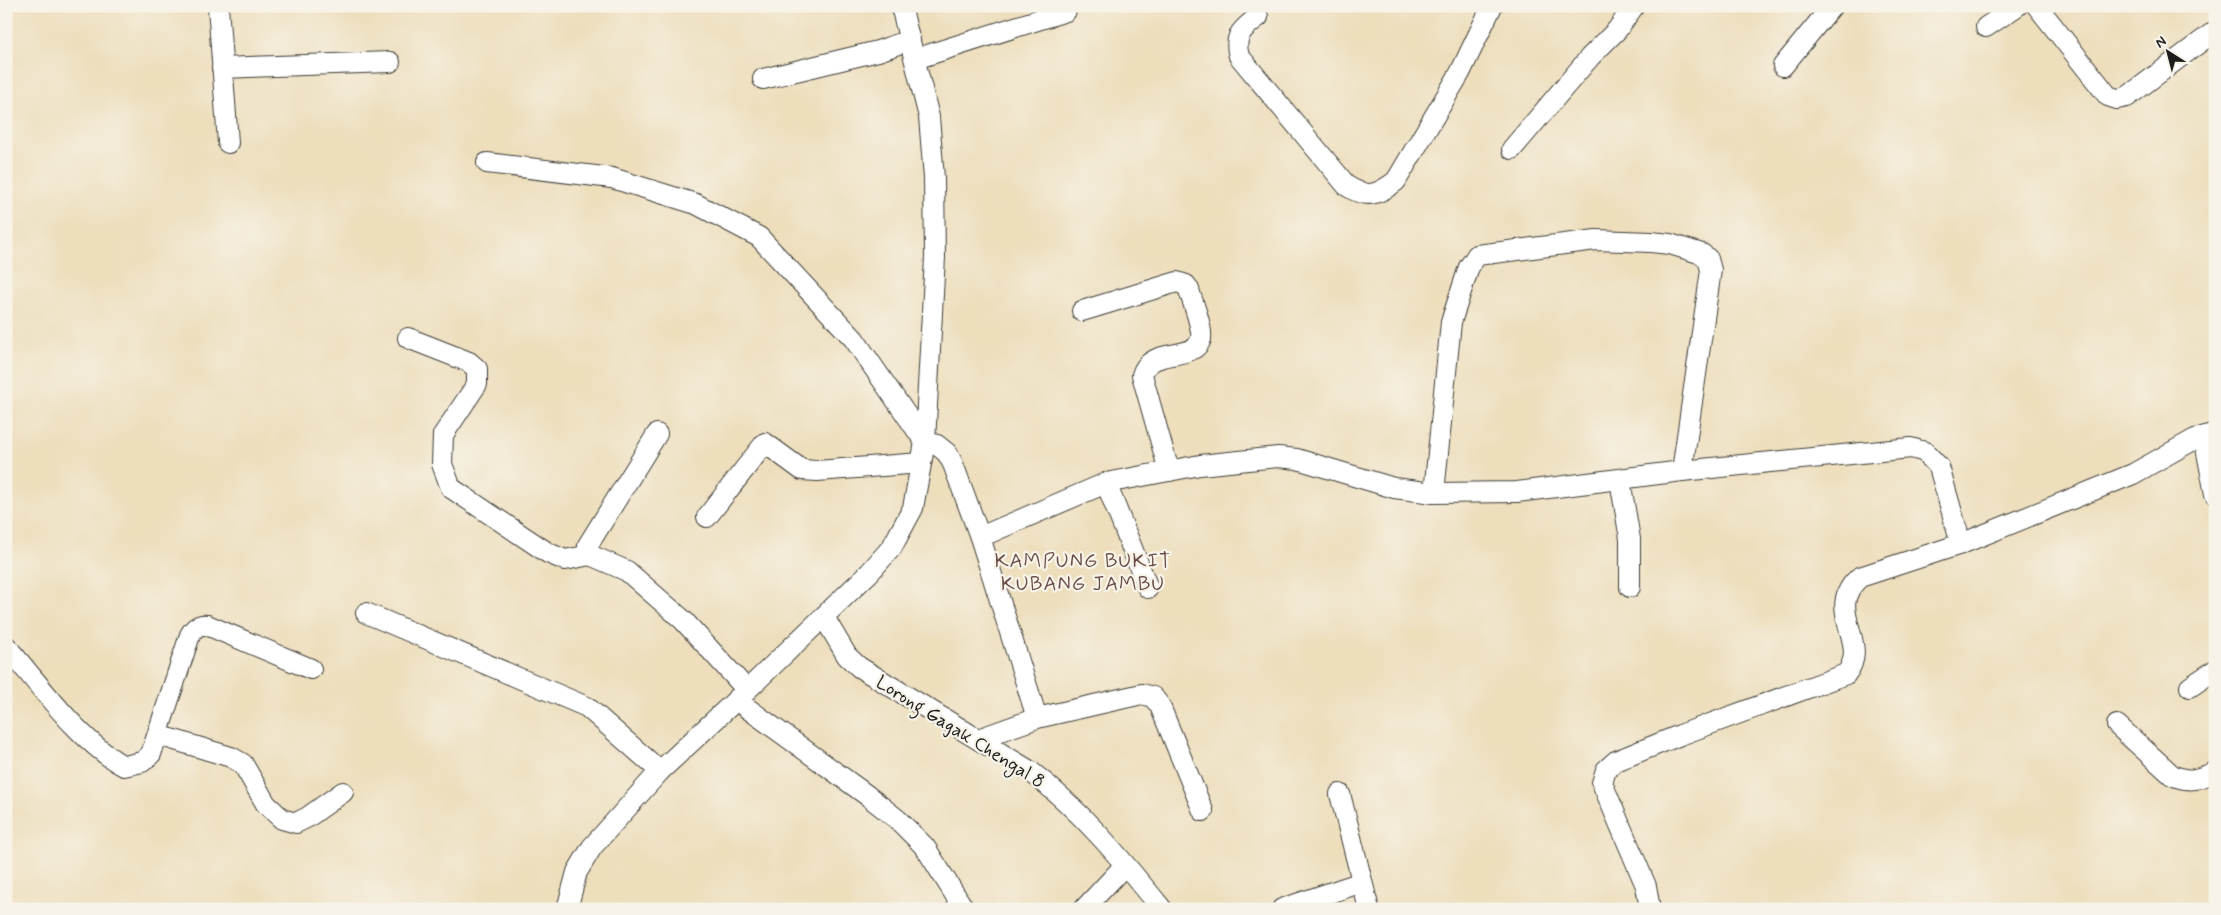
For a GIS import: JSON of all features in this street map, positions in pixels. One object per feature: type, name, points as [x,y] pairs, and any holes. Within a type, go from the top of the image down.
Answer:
[{"type":"street","points":[[218,6],[228,143]]},
{"type":"street","points":[[567,909],[577,872],[592,847],[660,770],[870,573],[892,547],[913,508],[925,442],[935,258],[934,178],[929,117],[901,6]]},
{"type":"street","points":[[1258,17],[1242,29],[1237,38],[1238,56],[1347,186],[1357,193],[1372,194],[1386,189],[1396,181],[1460,73],[1492,6]]},
{"type":"street","points":[[1783,66],[1832,6]]},
{"type":"street","points":[[1986,27],[2017,6]]},
{"type":"street","points":[[2037,6],[2108,96],[2117,99],[2127,96],[2215,31]]},
{"type":"street","points":[[1512,149],[1590,57],[1617,30],[1628,8]]},
{"type":"street","points":[[763,79],[878,51],[913,50],[1066,11]]},
{"type":"street","points":[[222,68],[390,62]]},
{"type":"street","points":[[487,163],[612,178],[696,204],[759,237],[854,339],[925,442],[937,445],[950,458],[980,537],[1037,718]]},
{"type":"street","points":[[1434,493],[1451,322],[1469,267],[1476,254],[1596,240],[1670,244],[1702,254],[1708,260],[1712,270],[1682,471]]},
{"type":"street","points":[[1082,311],[1177,282],[1186,285],[1189,290],[1200,329],[1201,338],[1198,345],[1191,350],[1151,361],[1144,366],[1142,375],[1169,471]]},
{"type":"street","points":[[408,338],[469,362],[477,369],[477,384],[443,435],[442,464],[451,488],[548,554],[565,560],[590,555],[626,571],[683,620],[742,695],[897,819],[925,847],[964,909]]},
{"type":"street","points":[[590,555],[588,545],[657,434]]},
{"type":"street","points":[[1650,909],[1646,886],[1602,783],[1606,770],[1616,761],[1670,739],[1846,674],[1852,667],[1855,656],[1844,607],[1845,597],[1850,585],[1860,577],[1961,544],[2134,474],[2195,439],[2209,435],[2215,494]]},
{"type":"street","points":[[707,517],[765,443],[802,470],[817,472],[921,463]]},
{"type":"street","points":[[980,537],[1106,483],[1200,465],[1278,457],[1297,459],[1394,488],[1434,493],[1536,492],[1682,471],[1911,448],[1925,452],[1939,467],[1961,544]]},
{"type":"street","points":[[1620,480],[1630,539],[1630,587]]},
{"type":"street","points":[[1106,483],[1148,588]]},
{"type":"street","points":[[366,613],[587,707],[660,770]]},
{"type":"street","name":"Lorong Gagak Chengal 8","points":[[824,617],[847,656],[859,667],[1030,771],[1052,788],[1125,865],[1162,909]]},
{"type":"street","points":[[6,646],[81,733],[108,758],[124,766],[142,762],[151,754],[190,635],[194,628],[200,625],[207,625],[311,669]]},
{"type":"street","points":[[2190,687],[2215,670]]},
{"type":"street","points":[[978,739],[1037,718],[1142,694],[1153,697],[1160,706],[1203,811]]},
{"type":"street","points":[[2117,725],[2177,777],[2192,780],[2215,772]]},
{"type":"street","points":[[158,735],[231,757],[243,764],[266,804],[282,820],[296,823],[343,792]]},
{"type":"street","points":[[1282,909],[1363,898],[1340,794]]},
{"type":"street","points":[[1084,909],[1125,865]]},
{"type":"district","name":"KAMPUNG BUKIT KUBANG JAMBU","points":[[1083,572]]}]
